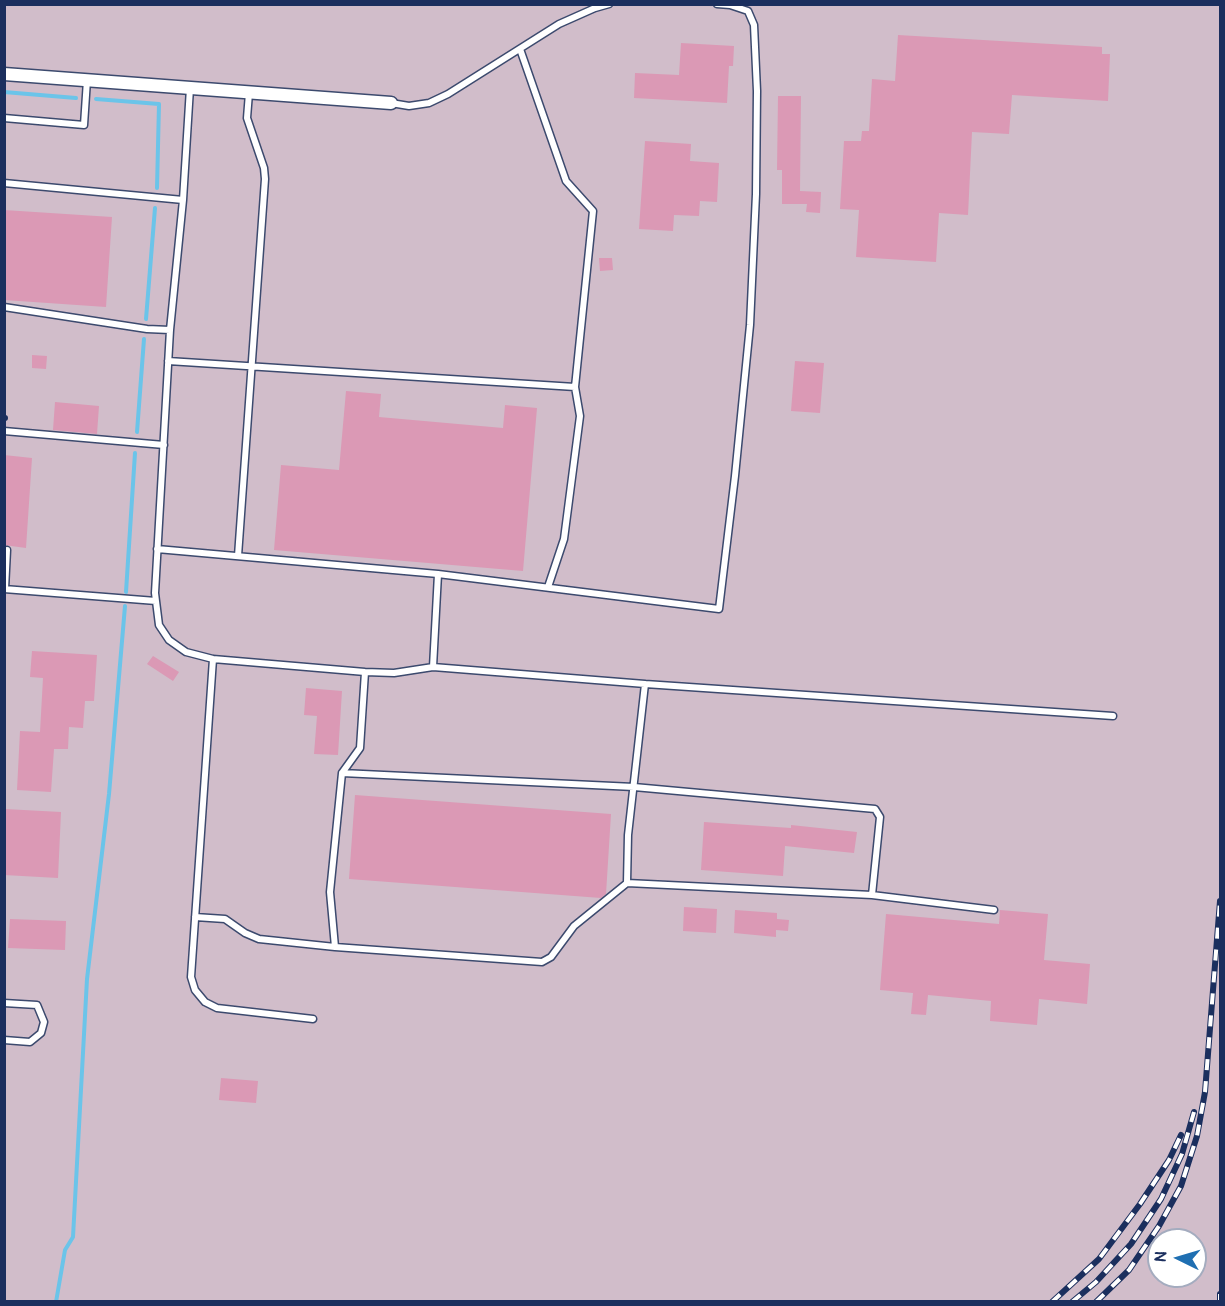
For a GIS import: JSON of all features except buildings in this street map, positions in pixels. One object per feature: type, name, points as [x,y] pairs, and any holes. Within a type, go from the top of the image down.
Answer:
[{"type":"street","points":[[4,74],[391,103]]},
{"type":"lane","points":[[391,103],[409,106],[429,103],[448,94],[559,24],[609,4]]},
{"type":"lane","points":[[157,549],[438,574],[719,609],[750,325],[756,194],[757,91],[754,25],[748,11],[730,5],[717,4]]},
{"type":"lane","points":[[520,49],[566,181],[593,211],[575,387],[580,417],[564,539],[548,587]]},
{"type":"lane","points":[[4,118],[84,125],[87,80]]},
{"type":"lane","points":[[190,88],[183,200],[170,330],[156,601],[159,625],[169,640],[186,652],[213,659],[365,672],[394,673],[433,667],[1113,716]]},
{"type":"lane","points":[[238,556],[265,179],[264,168],[247,118],[249,92]]},
{"type":"lane","points":[[4,183],[183,200]]},
{"type":"lane","points":[[4,307],[147,329],[170,330]]},
{"type":"lane","points":[[168,361],[575,387]]},
{"type":"lane","points":[[4,431],[164,445]]},
{"type":"lane","points":[[6,550],[4,589],[156,601]]},
{"type":"lane","points":[[433,667],[438,574]]},
{"type":"lane","points":[[213,659],[191,977],[195,990],[206,1002],[217,1008],[313,1019]]},
{"type":"lane","points":[[335,947],[330,892],[342,773],[360,748],[365,672]]},
{"type":"lane","points":[[627,883],[628,835],[645,684]]},
{"type":"lane","points":[[342,773],[634,787],[875,809],[880,817],[872,895]]},
{"type":"lane","points":[[195,917],[225,919],[245,933],[259,939],[335,947],[542,962],[551,957],[574,926],[627,883],[872,895],[994,910]]},
{"type":"lane","points":[[4,1003],[37,1005],[44,1022],[41,1034],[30,1042],[4,1040]]},
{"type":"shaded area","points":[[5,5],[1220,5],[1220,1301],[5,1302]]},
{"type":"waterway","points":[[4,92],[76,98]]},
{"type":"waterway","points":[[96,99],[159,104],[157,188]]},
{"type":"waterway","points":[[146,319],[155,208]]},
{"type":"waterway","points":[[137,432],[144,339]]},
{"type":"waterway","points":[[126,592],[135,453]]},
{"type":"waterway","points":[[56,1302],[65,1250],[73,1237],[87,979],[109,794],[125,606]]},
{"type":"railway","points":[[1096,1302],[1129,1270],[1159,1226],[1181,1186],[1197,1136],[1205,1092],[1220,901]]},
{"type":"railway","points":[[1072,1302],[1096,1282],[1131,1244],[1161,1199],[1182,1154],[1194,1112]]},
{"type":"railway","points":[[1052,1302],[1099,1259],[1140,1204],[1169,1160],[1181,1135]]},
{"type":"railway","points":[[1220,1294],[1220,1302]]}]
